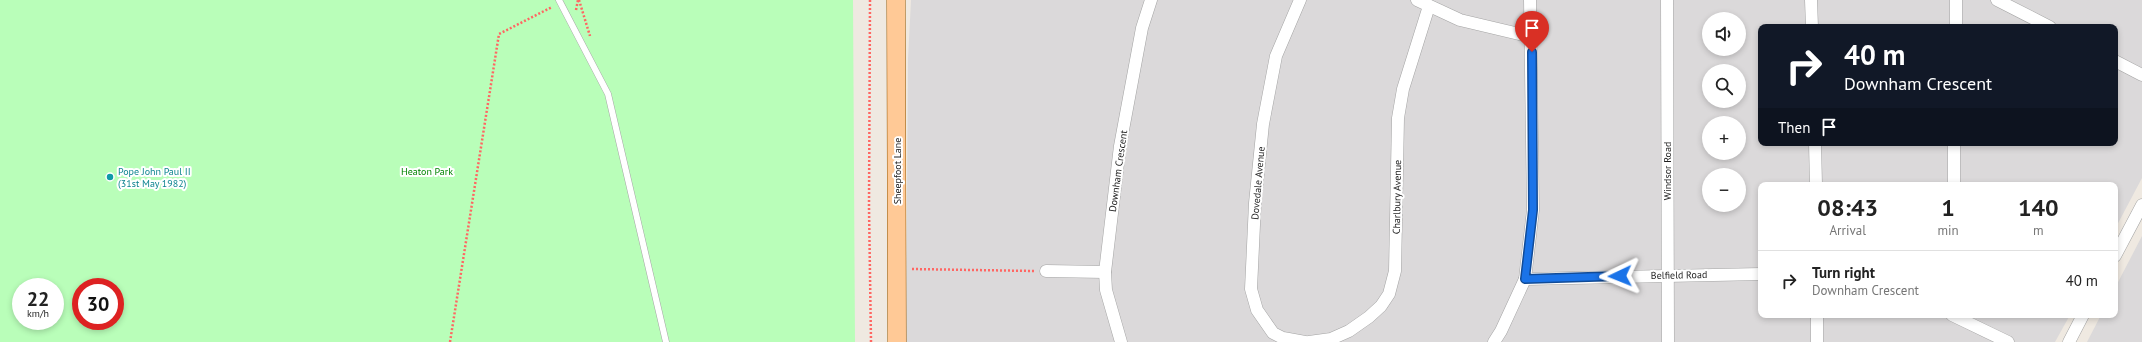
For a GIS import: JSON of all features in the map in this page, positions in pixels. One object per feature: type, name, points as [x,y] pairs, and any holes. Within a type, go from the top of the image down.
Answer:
[{"type":"main road","name":"Sheepfoot Lane","points":[[896,0],[897,342]]},
{"type":"street","name":"Downham Crescent","points":[[1121,342],[1106,290],[1105,272],[1120,146],[1142,28],[1151,0]]},
{"type":"street","name":"Dovedale Avenue","points":[[1300,0],[1276,56],[1263,124],[1255,203],[1251,290],[1257,310],[1273,333],[1283,338],[1306,342]]},
{"type":"street","points":[[1417,0],[1460,20],[1532,37]]},
{"type":"street","points":[[1494,342],[1501,331],[1525,279],[1533,210],[1532,37],[1530,0]]},
{"type":"street","name":"Windsor Road","points":[[1667,0],[1668,342]]},
{"type":"street","points":[[1811,0],[1812,24]]},
{"type":"street","points":[[1956,0],[1956,24]]},
{"type":"street","points":[[1997,0],[2044,24]]},
{"type":"street","name":"Charlbury Avenue","points":[[1309,342],[1331,339],[1349,331],[1381,306],[1389,294],[1395,271],[1398,118],[1403,89],[1429,6]]},
{"type":"street","points":[[2118,63],[2142,75]]},
{"type":"street","points":[[1815,146],[1816,182]]},
{"type":"street","points":[[1954,146],[1954,182]]},
{"type":"street","points":[[2118,250],[2142,205]]},
{"type":"street","points":[[1046,271],[1105,272]]},
{"type":"street","name":"Belfield Road","points":[[1525,279],[1667,274],[1758,274]]},
{"type":"street","points":[[1817,318],[1817,342]]},
{"type":"street","points":[[1958,318],[2008,342]]},
{"type":"street","points":[[2069,342],[2081,318]]},
{"type":"lane","points":[[560,1],[608,94],[666,342]]},
{"type":"path","points":[[870,0],[869,207],[871,342]]},
{"type":"path","points":[[450,342],[499,34],[560,1]]},
{"type":"path","points":[[897,268],[1046,271]]},
{"type":"shaded area","points":[[911,0],[2142,0],[2142,178],[2118,223],[2118,182],[1758,182],[1758,318],[2068,318],[2055,342],[906,342],[908,59]]},
{"type":"shaded area","points":[[2142,236],[2142,342],[2087,342],[2099,318],[2118,318],[2118,282]]},
{"type":"green space","name":"Heaton Park","points":[[0,0],[853,0],[855,342],[0,342]]},
{"type":"place","name":"Pope John Paul II (31st May 1982)","points":[[110,177]]},
{"type":"route","points":[[1532,52],[1533,210],[1525,279],[1620,276]]}]
